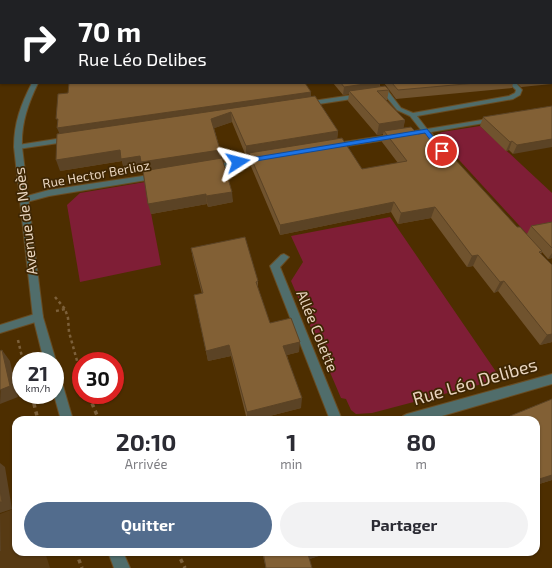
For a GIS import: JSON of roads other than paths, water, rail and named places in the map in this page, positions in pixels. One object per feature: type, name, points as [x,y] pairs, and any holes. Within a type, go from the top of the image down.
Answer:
[{"type":"street","name":"Avenue de Noès","points":[[34,84],[23,107],[17,128],[23,200],[38,317],[48,352]]},
{"type":"street","points":[[380,84],[399,109],[412,115],[427,131],[432,140]]},
{"type":"street","points":[[412,115],[511,98],[518,94],[519,90],[513,84]]},
{"type":"street","points":[[300,105],[386,92]]},
{"type":"street","points":[[324,148],[505,118]]},
{"type":"street","points":[[18,147],[75,138]]},
{"type":"street","points":[[206,167],[269,157]]},
{"type":"street","name":"Rue Hector Berlioz","points":[[23,200],[49,193],[167,174]]},
{"type":"street","name":"Allée Colette","points":[[284,257],[275,266],[334,416]]},
{"type":"street","points":[[0,328],[38,317]]},
{"type":"street","name":"Rue Léo Delibes","points":[[421,416],[552,379]]},
{"type":"street","points":[[63,404],[67,416]]},
{"type":"street","points":[[117,556],[122,568]]}]
